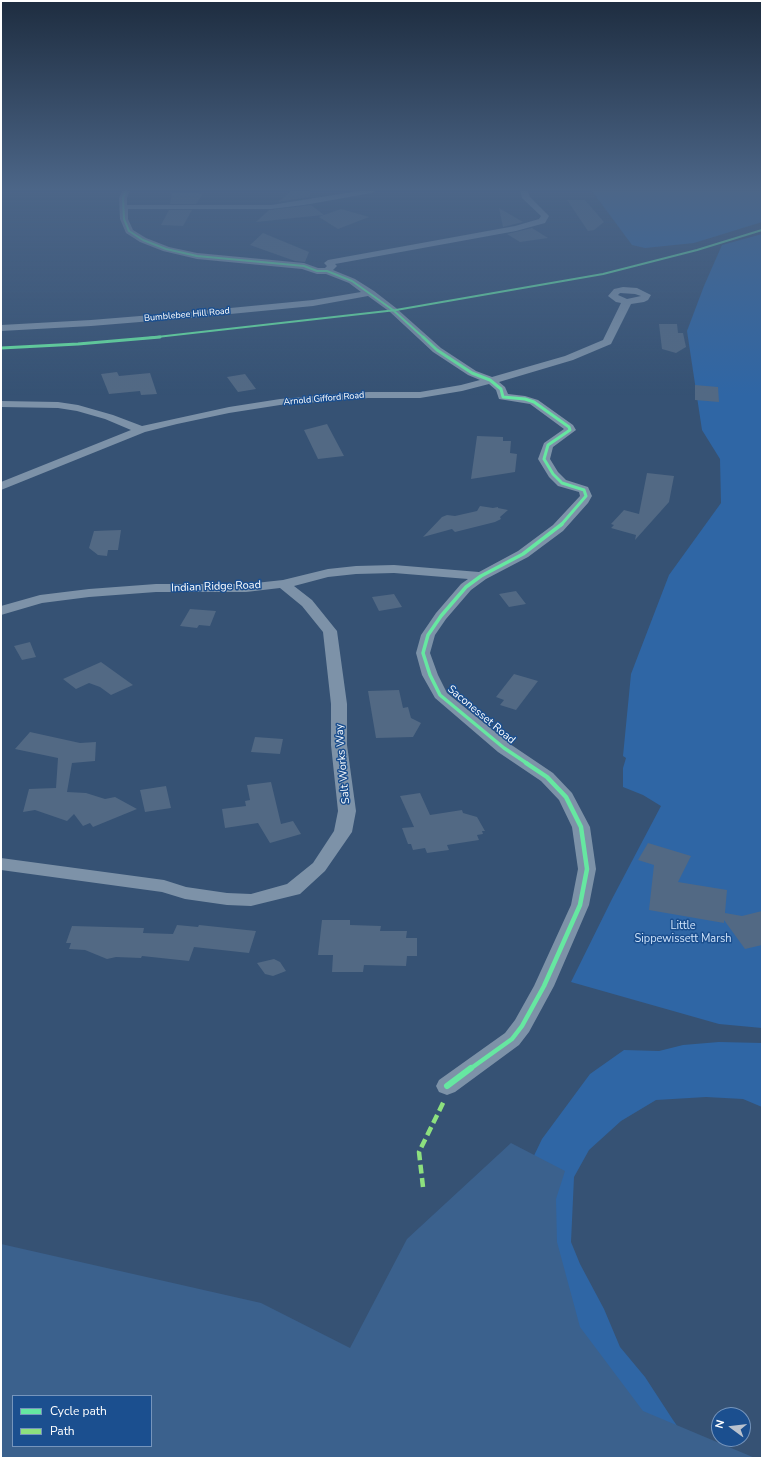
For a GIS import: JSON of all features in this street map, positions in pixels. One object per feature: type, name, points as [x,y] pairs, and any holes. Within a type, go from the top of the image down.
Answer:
[{"type":"street","points":[[231,259],[328,267],[366,259]]},
{"type":"street","name":"Saconesset Road","points":[[328,267],[382,301],[437,350],[472,373],[490,380],[500,389],[503,397],[525,399],[534,402],[568,426],[570,430],[548,445],[544,459],[562,484],[584,490],[586,496],[558,528],[523,554],[481,576],[466,587],[441,616],[428,635],[423,653],[430,675],[440,695],[504,748],[547,777],[566,798],[581,826],[587,869],[580,905],[544,986],[522,1026],[512,1040],[447,1086]]},
{"type":"street","name":"Bumblebee Hill Road","points":[[1,328],[205,314],[313,303],[371,293]]},
{"type":"street","name":"Arnold Gifford Road","points":[[1,486],[141,430],[229,410],[280,402],[368,395],[420,395],[462,388],[569,358],[607,342],[627,302]]},
{"type":"street","points":[[1,404],[58,405],[78,408],[109,417],[141,430]]},
{"type":"street","name":"Indian Ridge Road","points":[[1,611],[40,599],[107,591],[156,588],[246,588],[282,584],[328,573],[356,570],[394,569],[481,576]]},
{"type":"street","name":"Salt Works Way","points":[[1,864],[164,886],[185,893],[227,899],[252,900],[293,889],[319,867],[343,832],[347,811],[339,745],[339,704],[335,665],[330,631],[307,603],[282,584]]},
{"type":"green space","name":"Little Sippewissett Marsh","points":[[716,259],[762,259],[762,1028],[719,1024],[571,982],[612,899],[661,806],[643,795],[623,787],[623,768],[626,758],[623,756],[631,674],[669,575],[721,503],[720,459],[702,430],[687,331]]},
{"type":"green space","points":[[719,1042],[762,1043],[762,1107],[743,1099],[706,1097],[656,1100],[621,1121],[589,1150],[574,1177],[571,1242],[580,1264],[604,1309],[620,1347],[645,1377],[700,1458],[600,1458],[529,1166],[542,1139],[590,1074],[624,1050],[659,1051],[683,1045]]},
{"type":"shaded area","points":[[511,1143],[565,1171],[556,1199],[557,1242],[580,1327],[643,1411],[711,1440],[711,1447],[729,1447],[755,1458],[1,1458],[1,1244],[261,1303],[350,1348],[407,1239]]},
{"type":"building","points":[[290,259],[306,259],[305,262]]},
{"type":"building","points":[[659,324],[677,324],[678,333],[683,333],[686,347],[676,353],[662,349]]},
{"type":"building","points":[[117,372],[119,376],[150,373],[157,394],[141,395],[140,391],[109,394],[101,374]]},
{"type":"building","points":[[245,374],[256,389],[238,392],[227,377]]},
{"type":"building","points":[[695,385],[718,387],[719,402],[695,400]]},
{"type":"building","points":[[327,424],[344,456],[318,459],[304,430]]},
{"type":"building","points":[[477,436],[503,437],[503,441],[511,441],[510,453],[517,454],[515,472],[471,479]]},
{"type":"building","points":[[647,473],[674,476],[669,502],[635,540],[636,535],[611,528],[614,525],[611,524],[624,510],[639,514]]},
{"type":"building","points":[[480,506],[493,508],[498,507],[508,510],[500,517],[501,519],[495,522],[455,532],[452,529],[423,537],[442,517],[447,515],[455,516],[477,511]]},
{"type":"building","points":[[121,530],[118,550],[108,550],[107,556],[98,555],[89,548],[94,531]]},
{"type":"building","points":[[516,591],[526,604],[509,607],[499,594]]},
{"type":"building","points":[[394,594],[402,607],[379,611],[372,597]]},
{"type":"building","points":[[190,609],[216,611],[210,626],[199,625],[197,628],[180,626]]},
{"type":"building","points":[[30,642],[36,657],[22,660],[14,646]]},
{"type":"building","points":[[101,662],[133,685],[111,695],[100,687],[89,683],[76,689],[63,679]]},
{"type":"building","points":[[514,674],[538,681],[516,710],[500,705],[504,700],[496,697]]},
{"type":"building","points":[[399,690],[403,708],[408,707],[411,718],[421,723],[413,737],[376,738],[368,691]]},
{"type":"building","points":[[30,732],[80,743],[96,742],[95,761],[72,763],[67,792],[86,793],[105,799],[115,797],[137,809],[93,827],[90,823],[83,826],[74,814],[67,821],[35,810],[23,812],[29,789],[56,788],[58,758],[15,749]]},
{"type":"building","points":[[255,737],[283,739],[280,754],[251,752]]},
{"type":"building","points":[[271,782],[281,824],[293,821],[301,834],[270,843],[258,823],[225,828],[222,809],[246,806],[245,801],[250,800],[247,785]]},
{"type":"building","points":[[166,786],[171,808],[145,812],[140,790]]},
{"type":"building","points":[[420,793],[430,815],[462,810],[463,813],[477,817],[485,831],[482,831],[483,834],[477,835],[479,840],[447,845],[449,850],[427,853],[425,848],[413,850],[411,844],[408,844],[402,828],[414,827],[400,796]]},
{"type":"building","points":[[648,843],[691,856],[678,882],[727,890],[725,913],[742,916],[762,911],[762,945],[745,949],[724,920],[724,923],[649,910],[654,865],[638,860]]},
{"type":"building","points":[[322,920],[350,920],[350,925],[381,926],[380,931],[407,931],[406,938],[417,938],[417,956],[407,956],[406,966],[364,965],[363,972],[332,972],[333,955],[318,955]]},
{"type":"building","points":[[177,925],[198,927],[199,925],[256,931],[249,953],[194,947],[189,961],[142,956],[141,958],[116,957],[107,959],[85,950],[69,949],[71,943],[66,943],[72,926],[144,928],[143,933],[173,934]]},
{"type":"building","points":[[274,959],[280,962],[286,971],[273,976],[265,974],[257,963]]},
{"type":"marked path","points":[[423,1187],[419,1152],[444,1101]]},
{"type":"cycle path","points":[[230,259],[304,266],[317,271],[327,271],[352,281],[393,310],[437,350],[472,373],[490,380],[501,389],[503,397],[525,399],[534,402],[569,427],[570,430],[548,445],[544,459],[553,474],[562,483],[584,490],[586,496],[584,500],[558,528],[523,554],[481,576],[466,587],[441,616],[428,635],[423,653],[430,675],[440,695],[504,748],[547,777],[566,797],[581,827],[587,869],[580,905],[544,986],[522,1026],[512,1039],[447,1086]]},
{"type":"cycle path","points":[[1,348],[78,344],[183,335],[396,310],[603,274],[661,259]]}]
